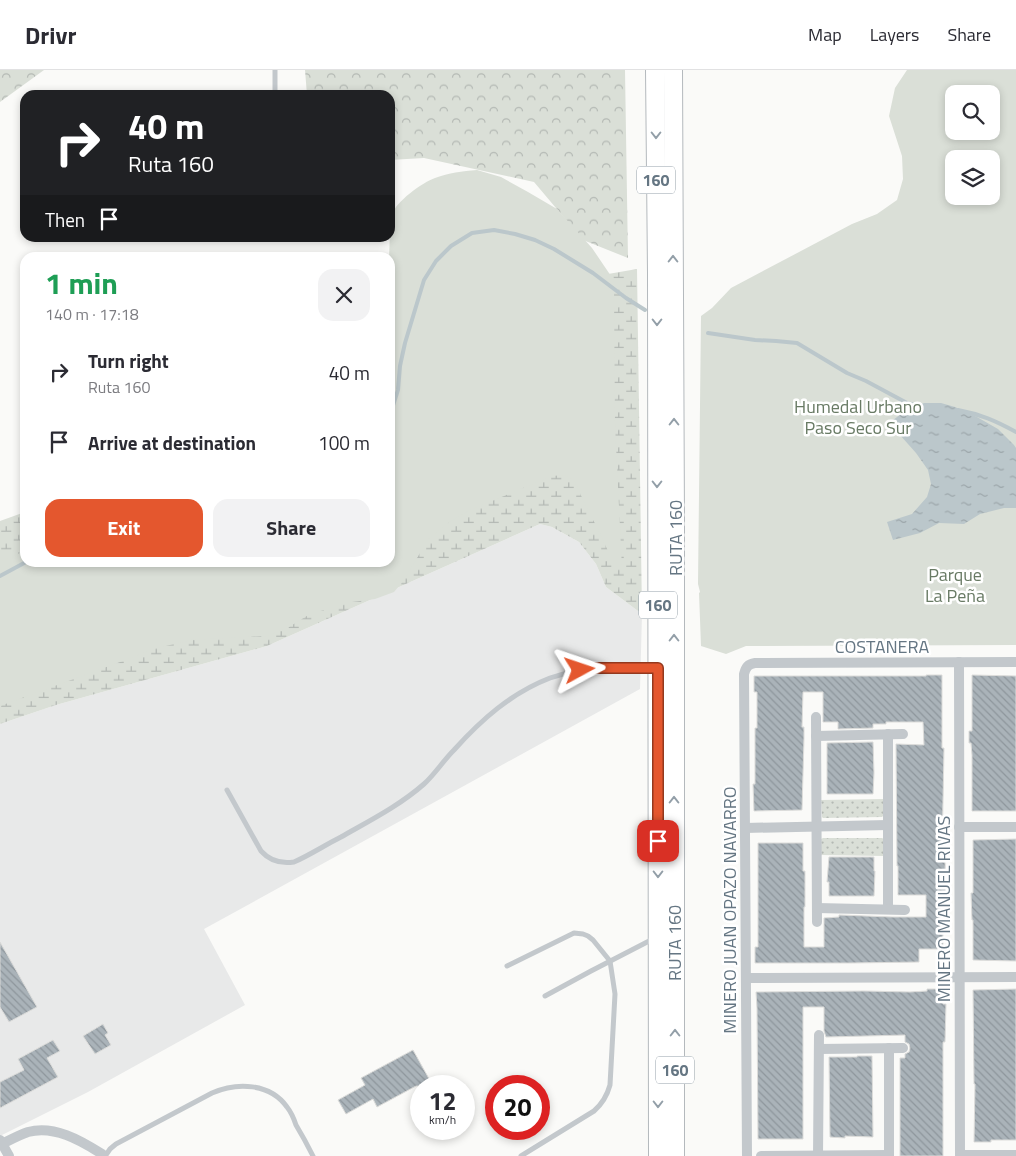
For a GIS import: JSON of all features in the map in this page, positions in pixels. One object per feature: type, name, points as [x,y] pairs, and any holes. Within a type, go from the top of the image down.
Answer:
[{"type":"highway","name":"RUTA 160","points":[[673,70],[675,1156]]},
{"type":"highway","points":[[673,139],[680,70]]},
{"type":"highway","name":"RUTA 160","points":[[655,75],[658,1156]]},
{"type":"street","name":"MINERO MANUEL RIVAS","points":[[959,662],[960,1155]]},
{"type":"street","name":"COSTANERA","points":[[748,666],[755,663],[1016,662]]},
{"type":"street","name":"MINERO JUAN OPAZO NAVARRO","points":[[747,1156],[744,674],[748,666]]},
{"type":"street","points":[[816,717],[817,922]]},
{"type":"street","points":[[888,734],[888,909]]},
{"type":"street","points":[[816,736],[903,734]]},
{"type":"street","points":[[745,828],[888,825]]},
{"type":"street","points":[[959,827],[1016,827]]},
{"type":"street","points":[[817,908],[905,910]]},
{"type":"street","points":[[746,978],[1016,977]]},
{"type":"street","points":[[818,1156],[820,1034]]},
{"type":"street","points":[[761,1156],[889,1155],[889,1048]]},
{"type":"street","points":[[819,1049],[903,1048]]},
{"type":"street","points":[[9,1156],[1,1142],[28,1132],[42,1130],[57,1132],[76,1139],[105,1155]]},
{"type":"street","points":[[960,1155],[1016,1154]]},
{"type":"street","points":[[88,1156],[105,1155]]},
{"type":"lane","points":[[275,70],[275,90]]},
{"type":"lane","points":[[227,790],[265,856],[276,861],[294,862],[369,821],[412,794],[436,772],[481,722],[507,701],[535,684],[565,673],[580,670],[596,668],[658,668]]},
{"type":"lane","points":[[507,966],[574,933],[583,934],[588,936],[610,961],[615,994],[609,1091],[602,1103],[594,1111],[521,1156]]},
{"type":"lane","points":[[545,996],[658,937]]},
{"type":"lane","points":[[105,1155],[116,1144],[212,1093],[231,1086],[240,1086],[266,1090],[281,1100],[287,1107],[313,1156]]},
{"type":"shaded area","points":[[540,524],[552,527],[579,542],[596,564],[606,587],[642,614],[640,689],[204,929],[245,1005],[88,1092],[0,1136],[0,724],[56,705],[267,646]]},
{"type":"green space","points":[[0,70],[44,70],[0,102]]},
{"type":"green space","points":[[305,70],[625,70],[628,258],[583,240],[534,182],[424,158],[395,160],[395,90],[307,90]]},
{"type":"green space","name":"Humedal Urbano Paso Seco Sur","points":[[907,70],[1016,70],[1016,645],[746,646],[726,654],[701,646],[700,592],[698,584],[701,316],[712,308],[731,288],[852,224],[877,214],[897,200],[903,179],[902,156],[889,116],[895,88]]},
{"type":"green space","points":[[477,170],[501,177],[557,209],[592,248],[611,276],[614,287],[615,424],[622,568],[616,567],[574,480],[565,475],[552,476],[470,510],[451,521],[428,539],[404,580],[394,592],[375,599],[352,602],[310,614],[289,627],[267,636],[191,640],[153,649],[0,706],[0,561],[20,553],[20,567],[395,567],[395,252],[389,252],[390,242],[395,242],[395,208],[417,188],[430,180]]},
{"type":"green space","points":[[637,269],[642,614],[606,587],[596,564],[579,542],[552,527],[540,524],[267,646],[56,705],[0,724],[0,521],[20,514],[20,567],[395,567],[395,555],[608,274]]},
{"type":"green space","points":[[884,799],[884,815],[882,817],[822,817],[821,800]]},
{"type":"green space","points":[[882,838],[884,839],[884,856],[821,855],[821,839]]},
{"type":"water","points":[[924,403],[941,403],[977,417],[998,429],[1014,445],[1016,448],[1016,508],[1004,508],[980,514],[964,524],[939,523],[920,533],[893,540],[887,522],[912,514],[927,497],[931,484],[928,470],[900,435],[893,420],[908,409]]},
{"type":"building","points":[[942,675],[942,748],[944,748],[942,855],[943,859],[945,858],[946,922],[943,922],[943,949],[919,949],[919,962],[755,963],[755,947],[758,947],[758,843],[803,843],[803,871],[805,871],[804,947],[824,947],[824,918],[839,917],[839,915],[926,917],[926,895],[898,895],[897,866],[896,744],[924,745],[923,722],[886,722],[886,724],[873,724],[873,728],[838,729],[838,722],[823,722],[823,692],[803,692],[802,810],[754,811],[753,784],[755,784],[757,692],[754,692],[754,676]]},
{"type":"building","points":[[972,675],[1016,676],[1016,811],[972,811],[972,755],[969,731],[972,731]]},
{"type":"building","points":[[873,742],[873,794],[827,794],[827,743]]},
{"type":"building","points":[[1016,839],[1016,961],[973,960],[971,893],[973,893],[973,840]]},
{"type":"building","points":[[829,857],[874,857],[874,896],[829,896],[829,882],[827,882]]},
{"type":"building","points":[[0,942],[37,1007],[9,1022],[0,1007]]},
{"type":"building","points":[[927,989],[943,989],[943,1004],[946,1004],[945,1042],[943,1042],[943,1156],[900,1156],[900,1058],[905,1058],[905,1054],[909,1052],[910,1048],[909,1044],[905,1042],[905,1035],[826,1037],[824,1031],[824,1007],[803,1007],[803,1139],[758,1139],[756,992],[910,992],[927,991]]},
{"type":"building","points":[[1016,989],[1016,1140],[974,1142],[973,990]]},
{"type":"building","points":[[103,1024],[108,1033],[105,1035],[111,1045],[95,1054],[83,1036]]},
{"type":"building","points":[[53,1040],[60,1051],[47,1058],[58,1077],[0,1108],[0,1082],[24,1070],[18,1059]]},
{"type":"building","points":[[413,1050],[427,1075],[410,1075],[410,1089],[377,1107],[373,1099],[346,1114],[338,1100],[365,1085],[361,1078]]},
{"type":"building","points":[[872,1056],[873,1137],[830,1137],[829,1057]]},
{"type":"waterway","points":[[395,399],[405,343],[424,280],[436,261],[451,246],[472,233],[494,230],[535,240],[554,249],[593,273],[645,310]]},
{"type":"waterway","points":[[708,333],[755,340],[797,343],[847,373],[907,403],[919,406]]},
{"type":"waterway","points":[[958,410],[988,418],[1016,432]]},
{"type":"waterway","points":[[0,576],[20,565]]},
{"type":"route","points":[[580,670],[596,668],[658,668],[658,841]]},
{"type":"park label","name":"Parque La Peña","points":[[955,584]]}]
